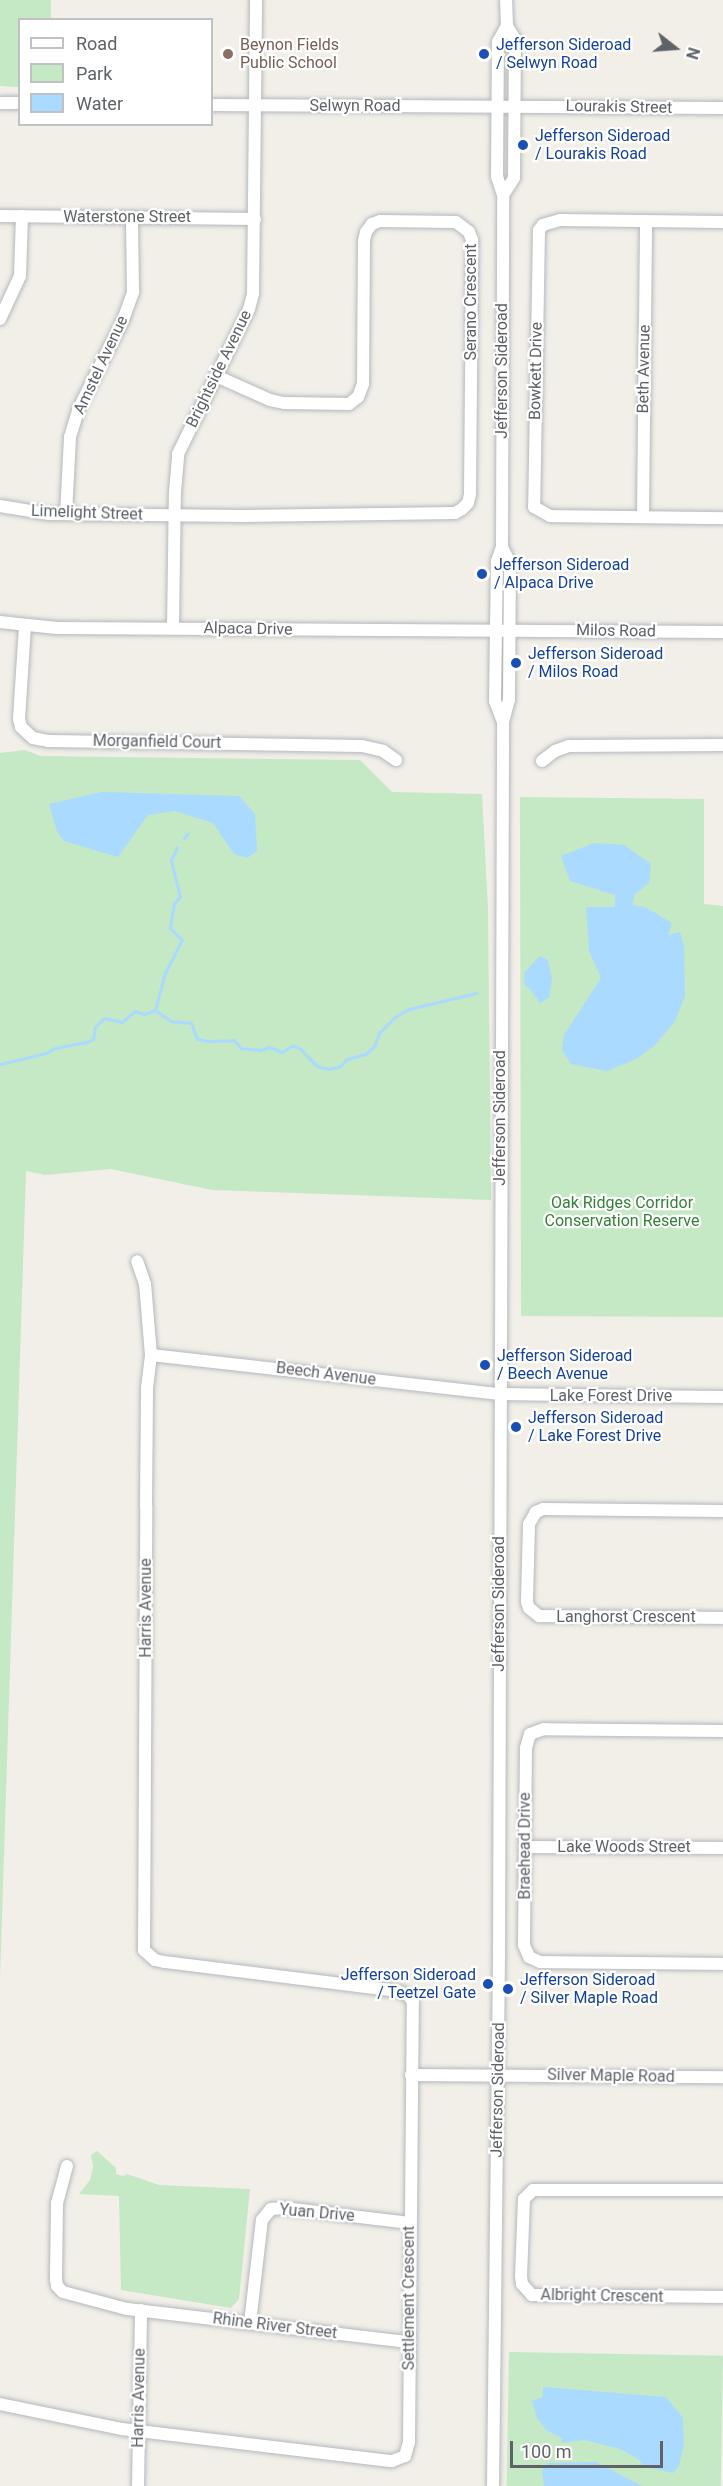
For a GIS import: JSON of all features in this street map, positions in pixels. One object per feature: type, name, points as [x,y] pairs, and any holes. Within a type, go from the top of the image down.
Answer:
[{"type":"street","name":"Brightside Avenue","points":[[173,628],[178,454],[249,309],[253,294],[256,0]]},
{"type":"street","name":"Jefferson Sideroad","points":[[503,195],[514,178],[515,39],[507,26],[506,0]]},
{"type":"street","name":"Jefferson Sideroad","points":[[503,722],[495,701],[497,561],[502,547],[503,195],[497,177],[498,42],[507,26]]},
{"type":"street","points":[[0,103],[18,103]]},
{"type":"street","name":"Selwyn Road","points":[[213,105],[514,107]]},
{"type":"street","name":"Lourakis Street","points":[[514,107],[723,108]]},
{"type":"street","name":"Waterstone Street","points":[[0,216],[255,219]]},
{"type":"street","points":[[0,319],[20,276],[22,216]]},
{"type":"street","name":"Amstel Avenue","points":[[66,514],[70,437],[75,419],[89,385],[123,320],[133,292],[132,217]]},
{"type":"street","name":"Bowkett Drive","points":[[723,222],[560,220],[543,225],[539,230],[534,507],[549,516],[723,518]]},
{"type":"street","name":"Serano Crescent","points":[[175,515],[454,513],[462,509],[468,503],[470,494],[472,240],[469,232],[456,222],[380,221],[372,224],[366,231],[364,241],[363,384],[358,397],[349,404],[284,404],[216,376]]},
{"type":"street","name":"Beth Avenue","points":[[643,517],[646,221]]},
{"type":"street","name":"Limelight Street","points":[[0,506],[49,514],[175,515]]},
{"type":"street","name":"Jefferson Sideroad","points":[[493,2486],[499,2075],[503,722],[509,700],[510,630],[510,563],[502,547]]},
{"type":"street","name":"Alpaca Drive","points":[[0,622],[26,626],[510,630]]},
{"type":"street","name":"Morganfield Court","points":[[26,626],[20,719],[21,727],[33,738],[49,741],[362,746],[383,751],[396,760]]},
{"type":"street","name":"Milos Road","points":[[510,630],[723,632]]},
{"type":"street","points":[[542,761],[555,751],[569,746],[723,745]]},
{"type":"street","name":"Harris Avenue","points":[[137,1261],[146,1284],[151,1355],[147,1388],[143,1834],[143,1940],[147,1956]]},
{"type":"street","name":"Beech Avenue","points":[[151,1355],[500,1394]]},
{"type":"street","name":"Lake Forest Drive","points":[[500,1394],[723,1397]]},
{"type":"street","name":"Langhorst Crescent","points":[[723,1511],[543,1509],[536,1512],[529,1524],[527,1602],[534,1613],[550,1617],[723,1618]]},
{"type":"street","name":"Braehead Drive","points":[[723,1731],[537,1729],[526,1740],[524,1945],[526,1952],[534,1960],[723,1964]]},
{"type":"street","name":"Lake Woods Street","points":[[525,1847],[723,1848]]},
{"type":"street","name":"Settlement Crescent","points":[[0,2404],[138,2430],[400,2460],[405,2456],[409,2442],[413,2002],[404,1992],[164,1962],[147,1956]]},
{"type":"street","name":"Silver Maple Road","points":[[411,2074],[723,2077]]},
{"type":"street","name":"Rhine River Street","points":[[67,2166],[57,2203],[57,2286],[71,2296],[141,2310],[409,2342]]},
{"type":"street","name":"Albright Crescent","points":[[723,2190],[533,2190],[524,2199],[521,2276],[526,2291],[532,2295],[723,2297]]},
{"type":"street","name":"Yuan Drive","points":[[250,2324],[262,2220],[271,2209],[284,2208],[410,2223]]},
{"type":"street","name":"Harris Avenue","points":[[138,2486],[141,2310]]},
{"type":"green space","points":[[0,0],[51,0],[51,18],[18,18],[18,87],[0,86]]},
{"type":"green space","points":[[25,750],[41,756],[360,760],[392,792],[482,794],[488,909],[491,1200],[212,1190],[111,1169],[45,1175],[26,1171],[0,1979],[0,753]]},
{"type":"green space","name":"Oak Ridges Corridor Conservation Reserve","points":[[520,797],[704,799],[704,904],[723,906],[723,1317],[521,1316]]},
{"type":"green space","points":[[97,2151],[116,2168],[116,2174],[123,2176],[127,2174],[159,2185],[250,2189],[239,2299],[231,2308],[121,2290],[119,2196],[79,2194],[90,2180],[93,2167],[91,2155]]},
{"type":"green space","points":[[509,2352],[723,2356],[721,2486],[507,2486]]},
{"type":"water","points":[[102,792],[239,796],[255,814],[257,851],[247,858],[234,854],[213,823],[175,811],[148,815],[118,857],[64,841],[57,831],[49,804]]},
{"type":"water","points":[[594,843],[624,845],[651,864],[649,883],[635,894],[632,905],[645,907],[672,923],[668,935],[680,932],[684,947],[685,996],[674,1023],[654,1046],[636,1059],[607,1071],[571,1064],[562,1050],[564,1035],[601,978],[589,951],[586,907],[615,907],[615,895],[570,881],[561,856]]},
{"type":"water","points":[[540,956],[548,960],[552,978],[549,998],[540,1003],[525,986],[524,973]]},
{"type":"water","points":[[543,2387],[666,2397],[683,2418],[684,2444],[679,2466],[673,2473],[642,2466],[640,2460],[620,2449],[584,2440],[561,2443],[562,2438],[546,2430],[537,2418],[532,2401],[543,2397]]},
{"type":"water","points":[[596,2462],[642,2486],[544,2486],[542,2471],[547,2463]]},
{"type":"waterway","points":[[184,838],[188,833]]},
{"type":"waterway","points":[[155,1010],[165,973],[182,940],[170,928],[174,903],[180,897],[171,860],[177,847]]},
{"type":"waterway","points":[[155,1010],[171,1021],[191,1023],[197,1039],[234,1040],[241,1048],[261,1050],[269,1047],[282,1052],[292,1046],[298,1047],[317,1066],[328,1069],[339,1067],[347,1059],[366,1054],[375,1045],[379,1033],[396,1016],[409,1009],[476,993]]},
{"type":"waterway","points":[[0,1064],[46,1053],[55,1048],[87,1042],[93,1039],[95,1027],[104,1018],[122,1022],[135,1011],[144,1014],[155,1010]]},
{"type":"place","name":"Beynon Fields Public School","points":[[228,54]]},
{"type":"place","name":"Jefferson Sideroad / Selwyn Road","points":[[484,54]]},
{"type":"place","name":"Jefferson Sideroad / Lourakis Road","points":[[523,145]]},
{"type":"place","name":"Jefferson Sideroad / Alpaca Drive","points":[[482,574]]},
{"type":"place","name":"Jefferson Sideroad / Milos Road","points":[[516,663]]},
{"type":"place","name":"Jefferson Sideroad / Beech Avenue","points":[[485,1365]]},
{"type":"place","name":"Jefferson Sideroad / Lake Forest Drive","points":[[516,1427]]},
{"type":"place","name":"Jefferson Sideroad / Teetzel Gate","points":[[488,1984]]},
{"type":"place","name":"Jefferson Sideroad / Silver Maple Road","points":[[508,1989]]}]
